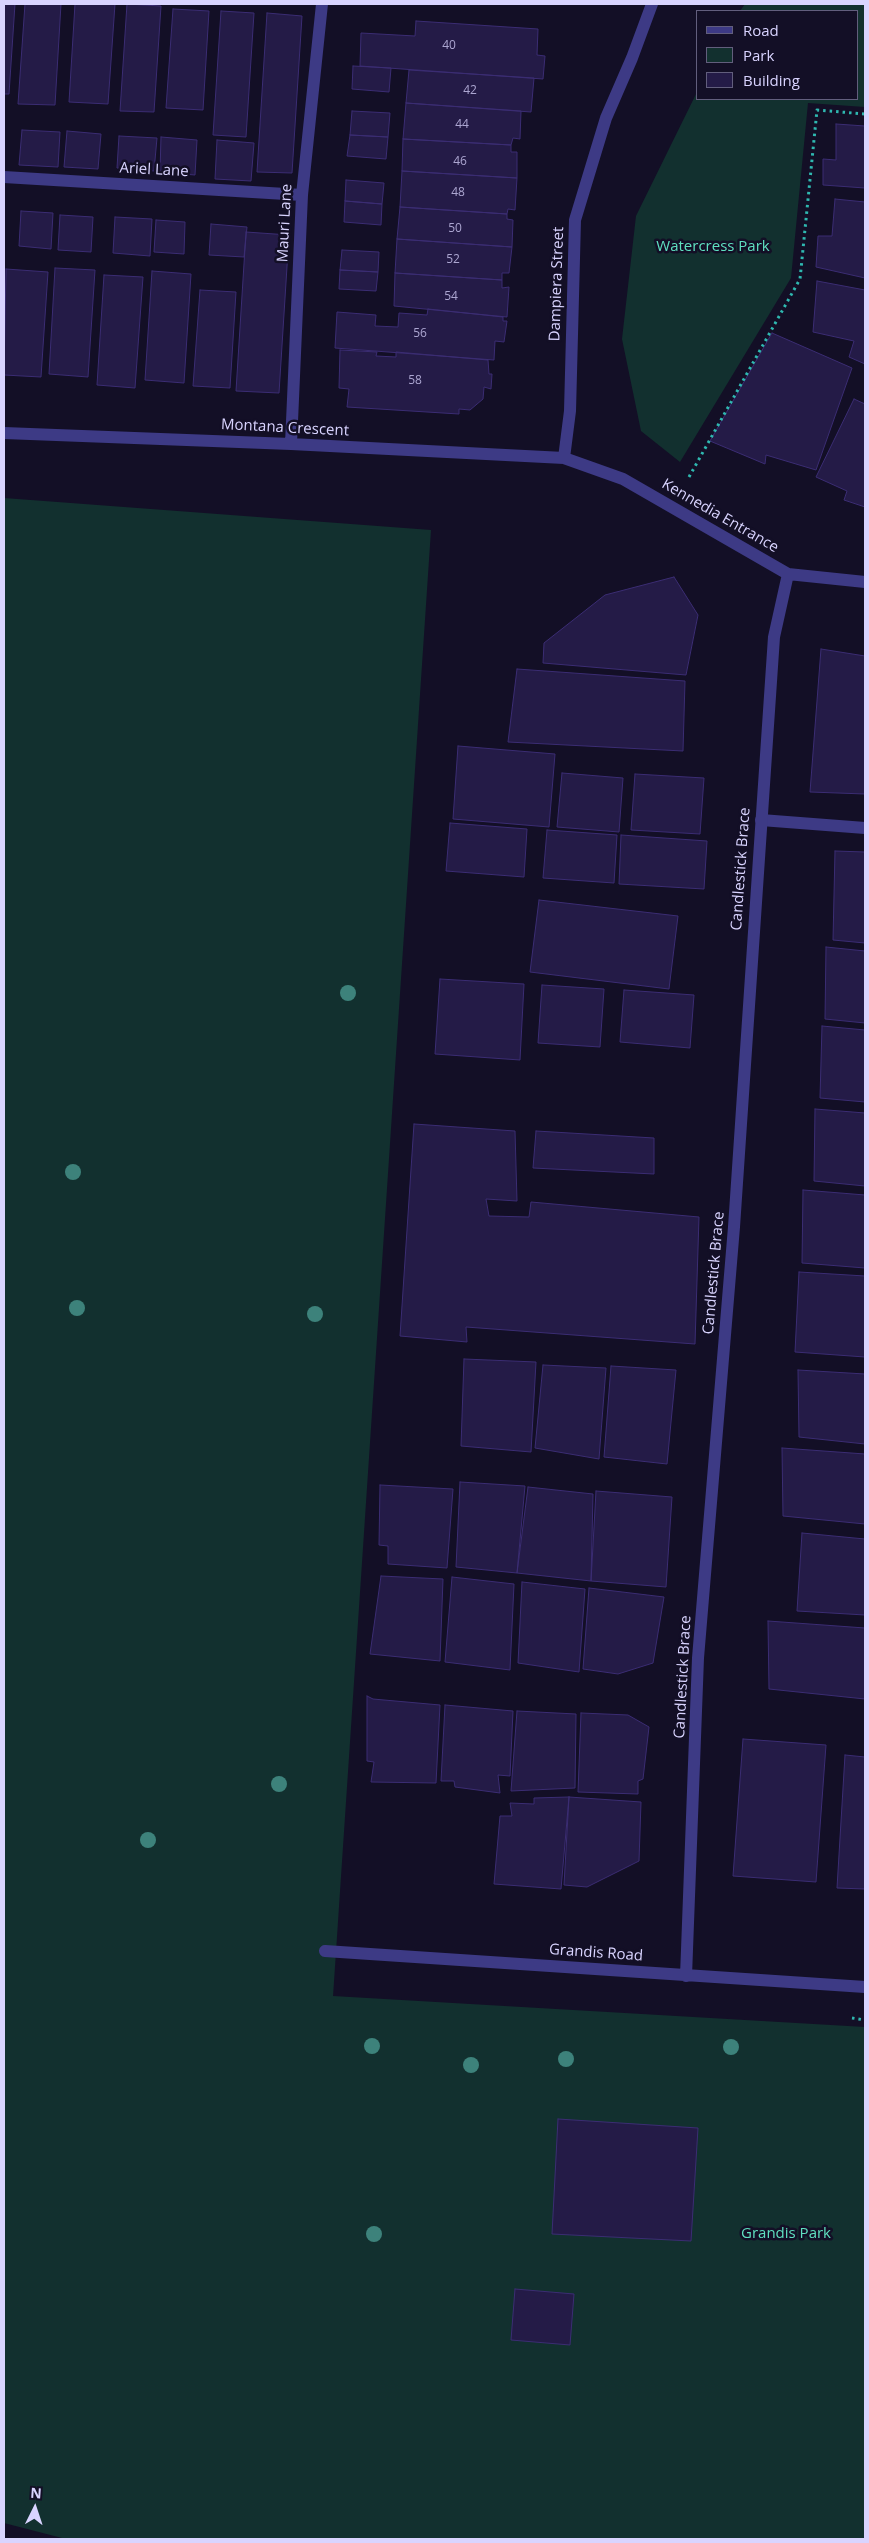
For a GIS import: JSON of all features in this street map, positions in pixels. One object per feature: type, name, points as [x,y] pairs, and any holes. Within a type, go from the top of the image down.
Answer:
[{"type":"street","name":"Mauri Lane","points":[[290,444],[302,195],[322,4]]},
{"type":"street","name":"Dampiera Street","points":[[564,458],[570,411],[576,220],[606,118],[632,58],[652,4]]},
{"type":"street","name":"Ariel Lane","points":[[4,177],[302,195]]},
{"type":"street","name":"Montana Crescent","points":[[4,433],[290,444],[564,458]]},
{"type":"street","name":"Kennedia Entrance","points":[[564,458],[622,479],[788,574],[865,582]]},
{"type":"street","name":"Candlestick Brace","points":[[686,1976],[698,1658],[734,1227],[774,637],[788,574]]},
{"type":"street","points":[[761,820],[865,828]]},
{"type":"street","name":"Grandis Road","points":[[325,1951],[865,1987]]},
{"type":"path","points":[[689,478],[800,279],[817,110],[865,114]]},
{"type":"green space","name":"Watercress Park","points":[[745,4],[865,4],[865,107],[808,103],[791,278],[680,462],[641,431],[622,339],[636,216],[696,94],[696,100],[859,100],[859,10],[741,10]]},
{"type":"green space","name":"Grandis Park","points":[[4,498],[431,530],[333,1996],[865,2027],[865,2539],[66,2539],[4,2523]]},
{"type":"building","points":[[4,4],[15,4],[9,94],[4,94]]},
{"type":"building","points":[[25,4],[61,4],[55,105],[18,104]]},
{"type":"building","points":[[75,4],[115,4],[108,104],[69,102]]},
{"type":"building","points":[[127,4],[161,6],[154,112],[120,111]]},
{"type":"building","points":[[173,9],[209,11],[203,110],[166,108]]},
{"type":"building","points":[[221,11],[254,13],[246,137],[213,135]]},
{"type":"building","points":[[267,13],[302,16],[292,173],[257,172]]},
{"type":"building","points":[[416,21],[538,29],[537,55],[545,56],[543,79],[360,66],[361,33],[415,36]]},
{"type":"building","points":[[353,66],[391,68],[389,92],[352,89]]},
{"type":"building","points":[[409,70],[534,78],[531,112],[406,103]]},
{"type":"building","points":[[406,103],[521,111],[520,139],[513,138],[511,145],[403,139]]},
{"type":"building","points":[[352,111],[390,113],[388,137],[350,135]]},
{"type":"building","points":[[836,124],[865,126],[865,188],[823,185],[823,159],[836,160]]},
{"type":"building","points":[[22,130],[60,132],[58,167],[19,165]]},
{"type":"building","points":[[67,131],[101,134],[98,169],[64,167]]},
{"type":"building","points":[[350,135],[388,137],[386,159],[347,156]]},
{"type":"building","points":[[119,136],[157,138],[154,171],[117,168]]},
{"type":"building","points":[[161,137],[197,140],[195,175],[160,172]]},
{"type":"building","points":[[403,139],[511,145],[511,152],[517,152],[517,178],[402,171]]},
{"type":"building","points":[[217,140],[254,143],[251,181],[215,179]]},
{"type":"building","points":[[402,171],[517,178],[515,210],[508,209],[507,214],[400,207]]},
{"type":"building","points":[[346,180],[384,183],[382,204],[345,201]]},
{"type":"building","points":[[835,199],[865,202],[865,278],[816,267],[818,236],[832,236]]},
{"type":"building","points":[[345,201],[382,204],[381,225],[344,222]]},
{"type":"building","points":[[400,207],[507,214],[507,219],[513,220],[512,247],[397,239]]},
{"type":"building","points":[[21,211],[53,213],[51,249],[19,246]]},
{"type":"building","points":[[60,215],[93,217],[91,252],[58,250]]},
{"type":"building","points":[[115,217],[152,219],[150,256],[113,253]]},
{"type":"building","points":[[156,220],[185,222],[184,254],[154,252]]},
{"type":"building","points":[[211,224],[247,227],[244,257],[209,255]]},
{"type":"building","points":[[246,232],[289,235],[279,393],[236,391]]},
{"type":"building","points":[[397,239],[512,247],[509,273],[502,273],[502,280],[395,273]]},
{"type":"building","points":[[342,250],[379,252],[378,272],[340,270]]},
{"type":"building","points":[[55,268],[95,270],[88,377],[49,374]]},
{"type":"building","points":[[6,269],[48,272],[41,377],[4,375]]},
{"type":"building","points":[[340,270],[378,272],[376,291],[339,289]]},
{"type":"building","points":[[152,271],[191,274],[184,383],[145,380]]},
{"type":"building","points":[[395,273],[502,280],[502,288],[509,287],[507,317],[394,306]]},
{"type":"building","points":[[104,275],[143,277],[135,388],[97,385]]},
{"type":"building","points":[[817,281],[865,290],[865,364],[849,357],[854,341],[813,332]]},
{"type":"building","points":[[200,290],[236,292],[230,388],[193,386]]},
{"type":"building","points":[[428,309],[503,317],[503,321],[507,321],[504,342],[495,341],[494,360],[335,348],[337,312],[376,315],[375,326],[398,327],[399,313],[427,315]]},
{"type":"building","points":[[772,333],[852,368],[816,470],[766,455],[765,464],[710,441]]},
{"type":"building","points":[[340,350],[377,352],[376,356],[396,357],[396,352],[488,360],[489,374],[492,374],[491,389],[484,387],[483,399],[470,410],[459,409],[459,414],[347,407],[349,389],[339,388]]},
{"type":"building","points":[[854,399],[865,404],[865,507],[844,500],[847,491],[816,477]]},
{"type":"building","points":[[674,577],[698,615],[686,675],[543,663],[544,643],[605,595]]},
{"type":"building","points":[[821,649],[865,656],[865,794],[810,792]]},
{"type":"building","points":[[517,669],[685,681],[683,751],[508,742]]},
{"type":"building","points":[[458,746],[555,754],[549,827],[453,819]]},
{"type":"building","points":[[562,773],[623,778],[619,832],[557,827]]},
{"type":"building","points":[[635,774],[704,778],[700,834],[631,830]]},
{"type":"building","points":[[450,823],[527,829],[524,877],[446,871]]},
{"type":"building","points":[[547,830],[617,835],[614,883],[543,878]]},
{"type":"building","points":[[621,835],[707,841],[704,889],[619,884]]},
{"type":"building","points":[[835,851],[865,852],[865,943],[833,940]]},
{"type":"building","points":[[539,900],[678,916],[669,989],[530,972]]},
{"type":"building","points":[[826,947],[865,951],[865,1023],[825,1019]]},
{"type":"building","points":[[440,979],[524,984],[520,1060],[435,1054]]},
{"type":"building","points":[[542,985],[604,989],[600,1047],[538,1043]]},
{"type":"building","points":[[624,990],[694,995],[690,1048],[620,1042]]},
{"type":"building","points":[[822,1026],[865,1030],[865,1102],[820,1098]]},
{"type":"building","points":[[815,1109],[865,1113],[865,1186],[814,1181]]},
{"type":"building","points":[[414,1124],[515,1131],[517,1201],[486,1199],[489,1216],[529,1217],[531,1202],[699,1217],[695,1344],[466,1327],[467,1342],[400,1336]]},
{"type":"building","points":[[536,1131],[654,1138],[654,1174],[533,1168]]},
{"type":"building","points":[[803,1190],[865,1195],[865,1268],[802,1263]]},
{"type":"building","points":[[799,1272],[865,1276],[865,1357],[795,1352]]},
{"type":"building","points":[[464,1359],[536,1362],[531,1452],[461,1446]]},
{"type":"building","points":[[543,1365],[606,1368],[599,1459],[535,1448]]},
{"type":"building","points":[[611,1366],[676,1370],[667,1464],[604,1457]]},
{"type":"building","points":[[798,1370],[865,1374],[865,1444],[799,1437]]},
{"type":"building","points":[[782,1448],[865,1454],[865,1524],[783,1516]]},
{"type":"building","points":[[460,1482],[525,1486],[517,1573],[456,1567]]},
{"type":"building","points":[[380,1485],[453,1489],[447,1568],[388,1564],[388,1546],[379,1545]]},
{"type":"building","points":[[528,1487],[593,1494],[591,1581],[517,1573]]},
{"type":"building","points":[[596,1491],[672,1497],[666,1587],[591,1581]]},
{"type":"building","points":[[802,1533],[865,1539],[865,1615],[797,1611]]},
{"type":"building","points":[[381,1576],[443,1579],[440,1661],[370,1654]]},
{"type":"building","points":[[452,1577],[514,1584],[510,1670],[445,1662]]},
{"type":"building","points":[[522,1582],[585,1589],[579,1672],[518,1663]]},
{"type":"building","points":[[589,1588],[664,1597],[653,1663],[618,1674],[583,1669]]},
{"type":"building","points":[[768,1621],[865,1628],[865,1699],[769,1689]]},
{"type":"building","points":[[367,1696],[373,1699],[440,1705],[436,1783],[371,1782],[374,1762],[367,1761]]},
{"type":"building","points":[[445,1705],[513,1711],[510,1776],[498,1775],[500,1793],[455,1787],[454,1781],[441,1781]]},
{"type":"building","points":[[517,1711],[576,1714],[575,1788],[511,1791]]},
{"type":"building","points":[[581,1713],[628,1715],[649,1727],[643,1779],[638,1781],[638,1794],[578,1792]]},
{"type":"building","points":[[743,1739],[826,1745],[816,1882],[733,1876]]},
{"type":"building","points":[[845,1755],[865,1757],[865,1889],[837,1888]]},
{"type":"building","points":[[569,1797],[561,1889],[494,1884],[500,1816],[512,1816],[510,1803],[534,1804],[534,1798]]},
{"type":"building","points":[[569,1797],[641,1802],[639,1861],[587,1887],[564,1885]]},
{"type":"building","points":[[558,2119],[698,2128],[691,2241],[552,2234]]},
{"type":"building","points":[[515,2289],[574,2294],[570,2345],[511,2340]]}]
